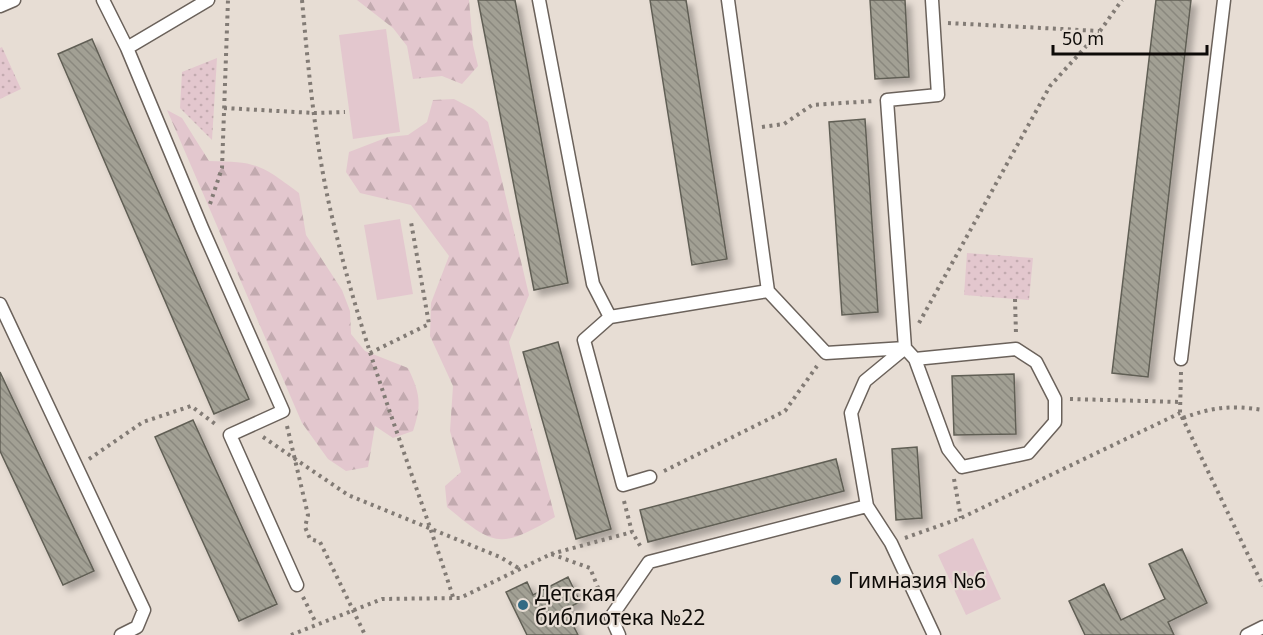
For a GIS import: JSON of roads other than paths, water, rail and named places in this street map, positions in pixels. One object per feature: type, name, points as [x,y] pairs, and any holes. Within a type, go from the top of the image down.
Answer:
[{"type":"lane","points":[[0,6],[14,0]]},
{"type":"lane","points":[[103,0],[128,48],[202,228],[283,411],[230,435],[297,585]]},
{"type":"lane","points":[[128,48],[208,0]]},
{"type":"lane","points":[[539,0],[593,284],[610,317]]},
{"type":"lane","points":[[728,0],[768,291],[826,353],[905,348]]},
{"type":"lane","points":[[915,359],[1016,350],[1036,362],[1055,399],[1055,422],[1028,453],[962,467],[948,449],[915,359],[905,348],[887,100],[938,96],[932,0]]},
{"type":"lane","points":[[1181,359],[1224,0]]},
{"type":"lane","points":[[650,477],[623,485],[584,340],[610,317],[768,291]]},
{"type":"lane","points":[[0,304],[144,610],[137,627],[121,635]]},
{"type":"lane","points":[[905,348],[865,381],[851,413],[867,506],[891,543],[934,635]]},
{"type":"lane","points":[[619,635],[611,617],[649,562],[867,506]]},
{"type":"lane","points":[[1247,635],[1263,627]]},
{"type":"place","name":"Гимназия №6","points":[[836,580]]},
{"type":"place","name":"Детская библиотека №22","points":[[523,605]]}]
